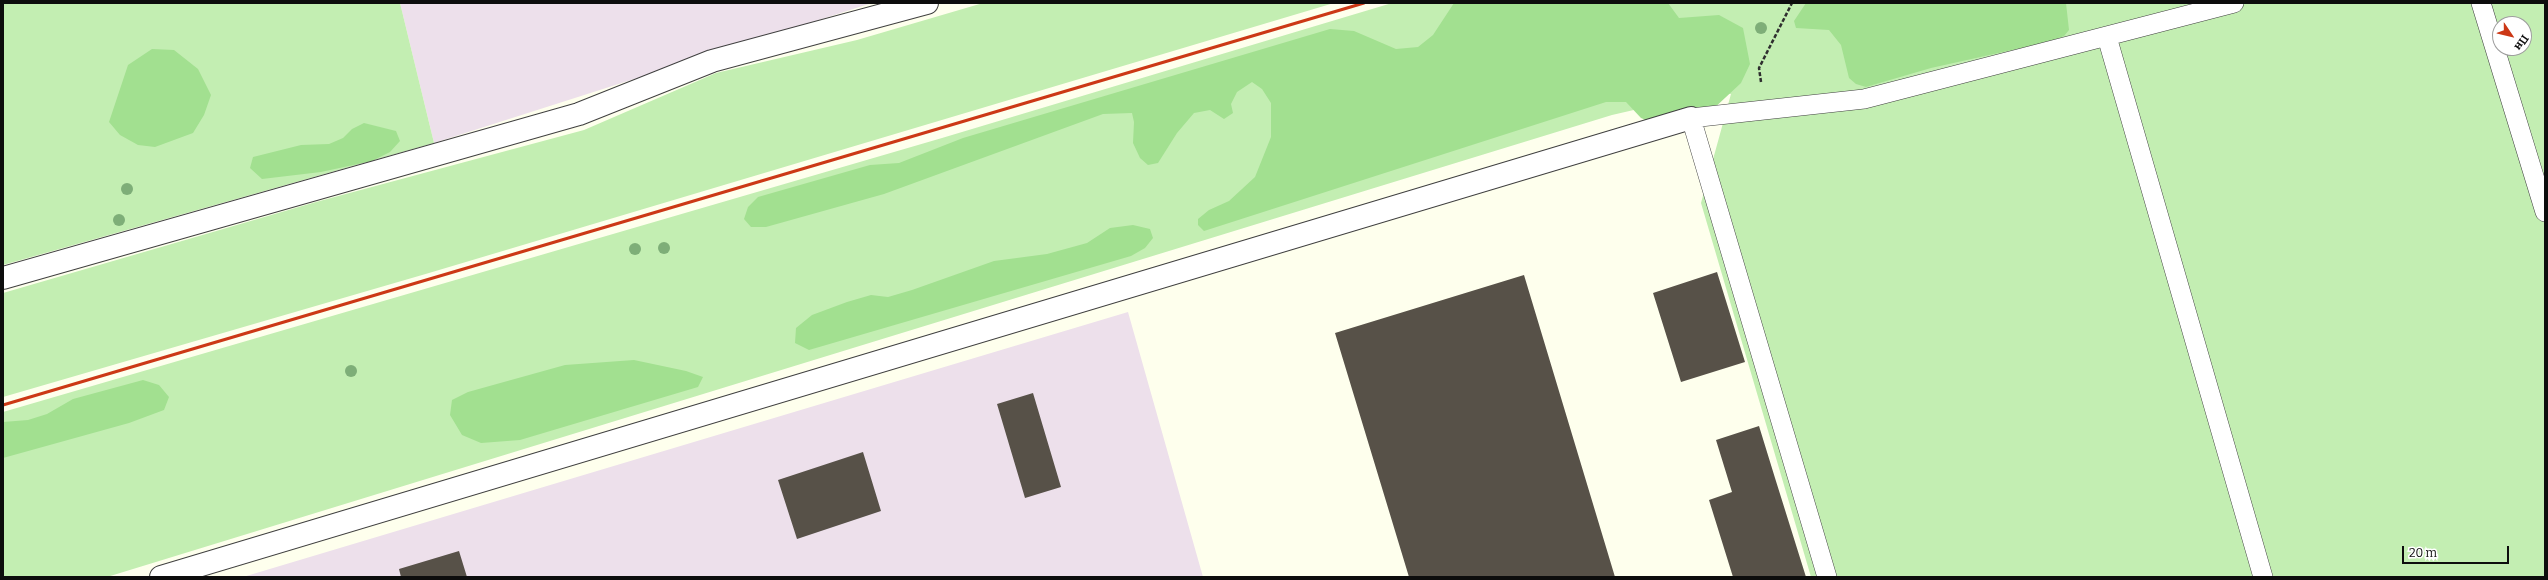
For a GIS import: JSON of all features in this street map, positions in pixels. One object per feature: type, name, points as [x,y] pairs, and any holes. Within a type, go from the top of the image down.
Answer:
[{"type":"street","points":[[3,278],[580,114],[712,62],[927,3]]},
{"type":"street","points":[[161,577],[1691,118]]},
{"type":"lane","points":[[1827,577],[1691,118],[1864,99],[2234,3]]},
{"type":"lane","points":[[2481,3],[2545,212]]},
{"type":"lane","points":[[2107,37],[2263,577]]},
{"type":"path","points":[[1766,109],[1759,68],[1792,3]]},
{"type":"shaded area","points":[[400,3],[872,3],[434,143]]},
{"type":"shaded area","points":[[1128,312],[1203,577],[243,577]]},
{"type":"green space","points":[[3,3],[400,3],[434,143],[3,265]]},
{"type":"green space","points":[[983,3],[1334,3],[429,273],[3,397],[3,293],[316,202],[584,130],[716,73],[857,40]]},
{"type":"green space","points":[[1392,3],[2545,3],[2545,577],[1811,577],[1701,203],[1731,94],[1712,92],[1612,115],[107,577],[3,577],[3,412],[942,138]]},
{"type":"green space","points":[[1454,3],[1668,3],[1679,18],[1719,15],[1743,28],[1750,64],[1741,83],[1710,112],[1655,124],[1641,118],[1626,102],[1606,102],[1204,231],[1198,225],[1198,219],[1209,210],[1229,201],[1255,177],[1271,137],[1271,103],[1262,89],[1252,82],[1237,92],[1231,104],[1233,113],[1224,119],[1210,110],[1194,113],[1177,133],[1158,163],[1148,165],[1140,158],[1133,143],[1134,122],[1132,113],[1103,114],[884,194],[766,227],[751,227],[744,219],[748,207],[758,197],[870,165],[899,163],[963,138],[1330,29],[1354,31],[1396,49],[1418,47],[1433,35]]},
{"type":"green space","points":[[1806,3],[2066,3],[2069,30],[2064,36],[2048,42],[1931,68],[1866,87],[1856,84],[1849,78],[1841,45],[1829,30],[1796,28],[1794,21]]},
{"type":"green space","points":[[152,49],[174,50],[198,69],[211,95],[204,115],[193,133],[155,147],[138,145],[120,135],[109,122],[128,65]]},
{"type":"green space","points":[[364,123],[396,131],[400,141],[390,152],[372,161],[321,172],[262,179],[250,168],[253,157],[301,145],[329,144],[343,138],[352,129]]},
{"type":"green space","points":[[1133,225],[1150,229],[1153,238],[1145,248],[1131,256],[809,350],[795,343],[796,328],[812,315],[847,302],[871,295],[888,297],[994,261],[1047,254],[1087,243],[1110,228]]},
{"type":"green space","points":[[634,360],[686,371],[703,377],[698,387],[520,440],[481,443],[462,435],[450,415],[452,400],[468,392],[565,365]]},
{"type":"green space","points":[[143,380],[159,385],[169,397],[164,410],[129,423],[3,458],[3,422],[28,420],[47,414],[73,399]]},
{"type":"building","points":[[1717,272],[1745,362],[1681,382],[1653,293]]},
{"type":"building","points":[[1524,275],[1615,577],[1409,577],[1335,333]]},
{"type":"building","points":[[1033,393],[1061,487],[1025,498],[997,404]]},
{"type":"building","points":[[1759,426],[1806,577],[1733,577],[1709,500],[1732,492],[1716,440]]},
{"type":"building","points":[[863,452],[881,511],[797,539],[778,480]]},
{"type":"building","points":[[459,551],[467,577],[401,577],[399,569]]},
{"type":"railway","points":[[3,405],[1364,3]]}]
